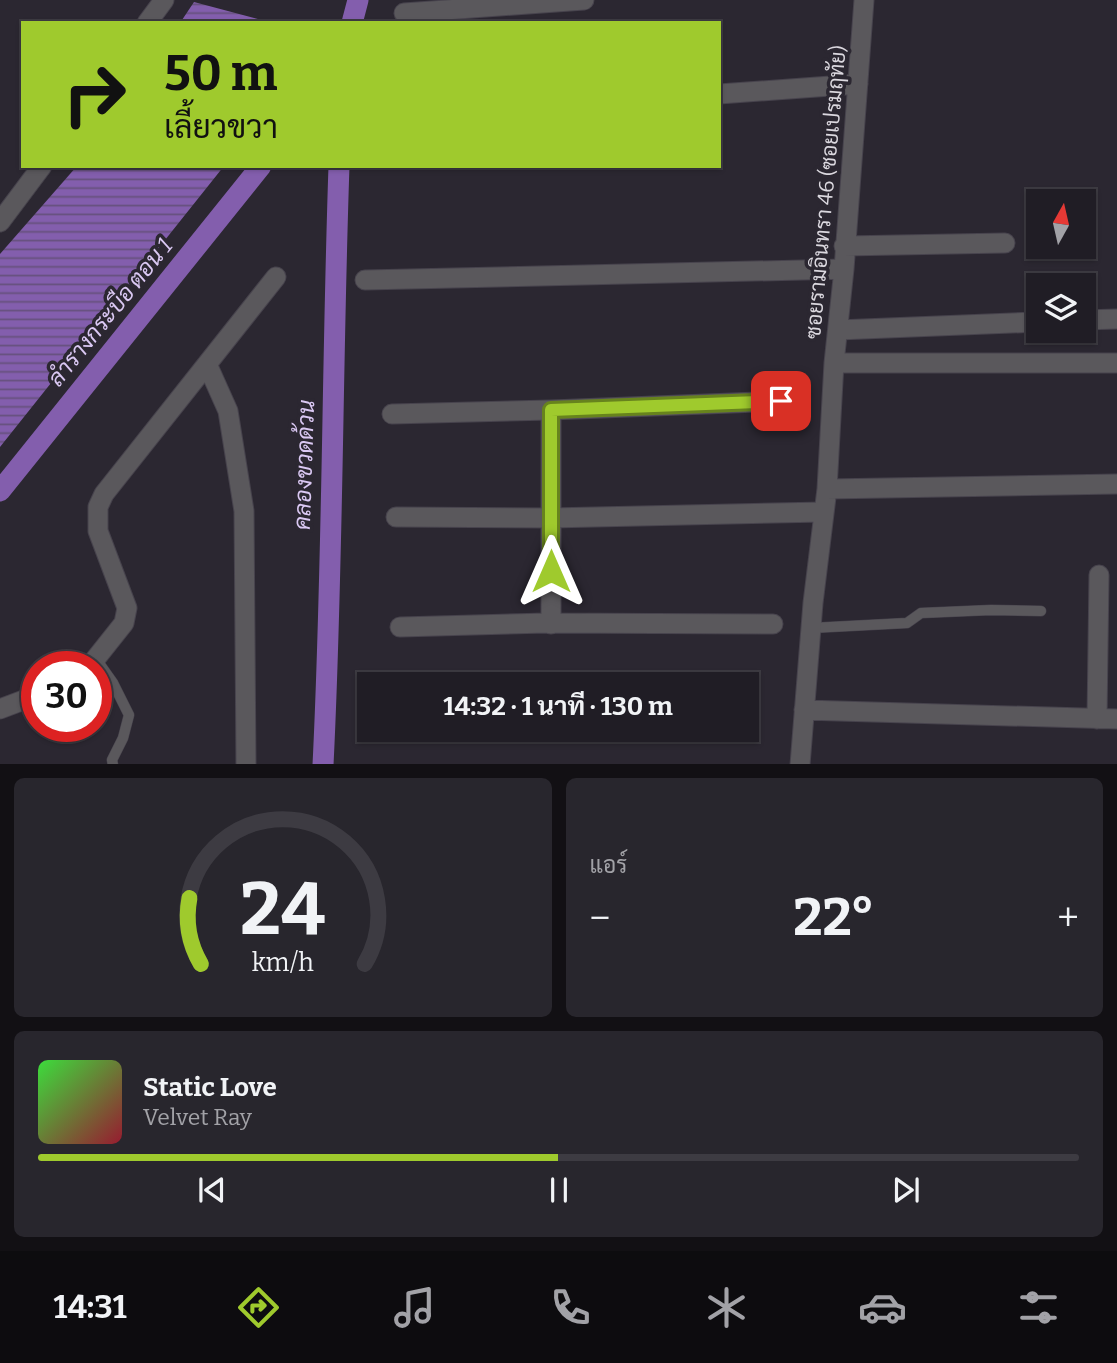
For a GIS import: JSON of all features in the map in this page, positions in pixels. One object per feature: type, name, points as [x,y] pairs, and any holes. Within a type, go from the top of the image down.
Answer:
[{"type":"street","points":[[148,21],[164,0]]},
{"type":"street","points":[[404,13],[584,0]]},
{"type":"street","name":"ซอยรามอินทรา 46 (ซอยเปรมฤทัย)","points":[[800,764],[811,628],[827,489],[834,363],[844,269],[864,0]]},
{"type":"street","points":[[721,94],[858,84]]},
{"type":"street","points":[[0,222],[40,168]]},
{"type":"street","points":[[845,246],[1005,243]]},
{"type":"street","points":[[365,280],[844,269]]},
{"type":"street","points":[[102,651],[124,623],[127,608],[98,531],[99,507],[104,494],[276,277]]},
{"type":"street","points":[[1096,319],[1117,318]]},
{"type":"street","points":[[838,330],[1026,322]]},
{"type":"street","points":[[834,363],[1117,363]]},
{"type":"street","points":[[207,364],[228,411],[244,511],[246,764]]},
{"type":"street","points":[[391,414],[781,401]]},
{"type":"street","points":[[551,410],[551,624]]},
{"type":"street","points":[[827,489],[1117,484]]},
{"type":"street","points":[[396,517],[550,518],[824,512]]},
{"type":"street","points":[[1097,719],[1108,609],[1099,575]]},
{"type":"street","points":[[400,627],[773,624]]},
{"type":"street","points":[[0,709],[21,701]]},
{"type":"street","points":[[804,710],[1117,719]]},
{"type":"lane","points":[[811,628],[907,623],[922,613],[1041,611]]},
{"type":"lane","points":[[112,682],[129,715],[113,764]]},
{"type":"shaded area","points":[[194,2],[265,21],[181,21]]},
{"type":"shaded area","points":[[75,168],[222,168],[0,447],[0,254]]},
{"type":"waterway","name":"คลองขวดด้วน","points":[[353,21],[358,0]]},
{"type":"waterway","name":"ลำรางกระบือ ตอน 1","points":[[0,491],[259,168]]},
{"type":"waterway","name":"คลองขวดด้วน","points":[[323,764],[339,168]]},
{"type":"route","points":[[551,571],[551,410],[781,401]]}]
